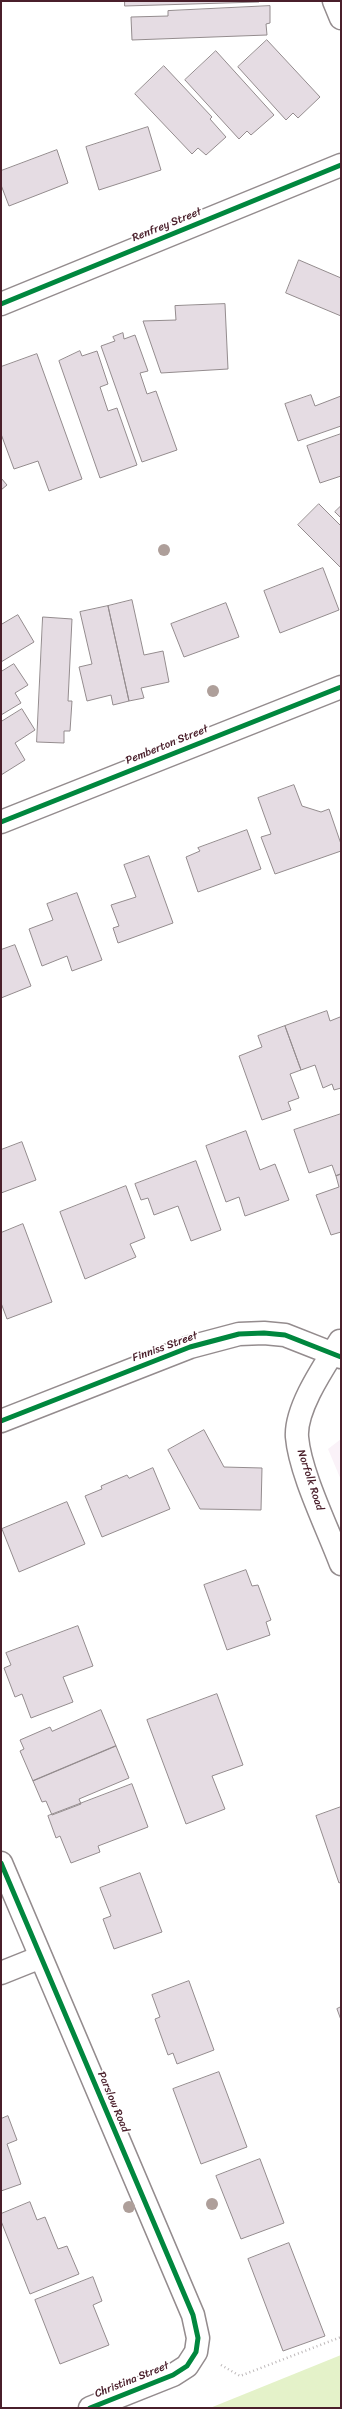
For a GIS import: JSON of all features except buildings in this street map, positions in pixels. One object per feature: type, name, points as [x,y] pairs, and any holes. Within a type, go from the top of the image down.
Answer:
[{"type":"street","points":[[334,1],[341,18]]},
{"type":"street","name":"Renfrey Street","points":[[1,304],[341,165]]},
{"type":"street","name":"Pemberton Street","points":[[1,822],[341,687]]},
{"type":"street","name":"Finniss Street","points":[[1,1421],[190,1347],[239,1334],[264,1333],[285,1336],[338,1350]]},
{"type":"street","name":"Norfolk Road","points":[[338,1350],[313,1384],[303,1407],[297,1436],[306,1474],[341,1564]]},
{"type":"street","name":"Parslow Road","points":[[1,1863],[193,2314],[198,2338],[196,2352]]},
{"type":"street","points":[[1,1973],[41,1957]]},
{"type":"street","name":"Christina Street","points":[[90,2408],[173,2375],[187,2366],[196,2352]]},
{"type":"path","points":[[196,2352],[240,2376],[341,2337]]},
{"type":"shaded area","points":[[341,1439],[341,1480],[328,1449]]},
{"type":"green space","points":[[341,2355],[341,2408],[210,2408]]},
{"type":"cycle path","points":[[1,304],[341,165]]},
{"type":"cycle path","points":[[1,822],[341,687]]},
{"type":"cycle path","points":[[1,1421],[190,1347],[239,1334],[264,1333],[285,1335],[341,1357]]},
{"type":"cycle path","points":[[1,1863],[193,2315],[198,2338],[196,2352],[187,2366],[173,2375],[90,2408]]}]
